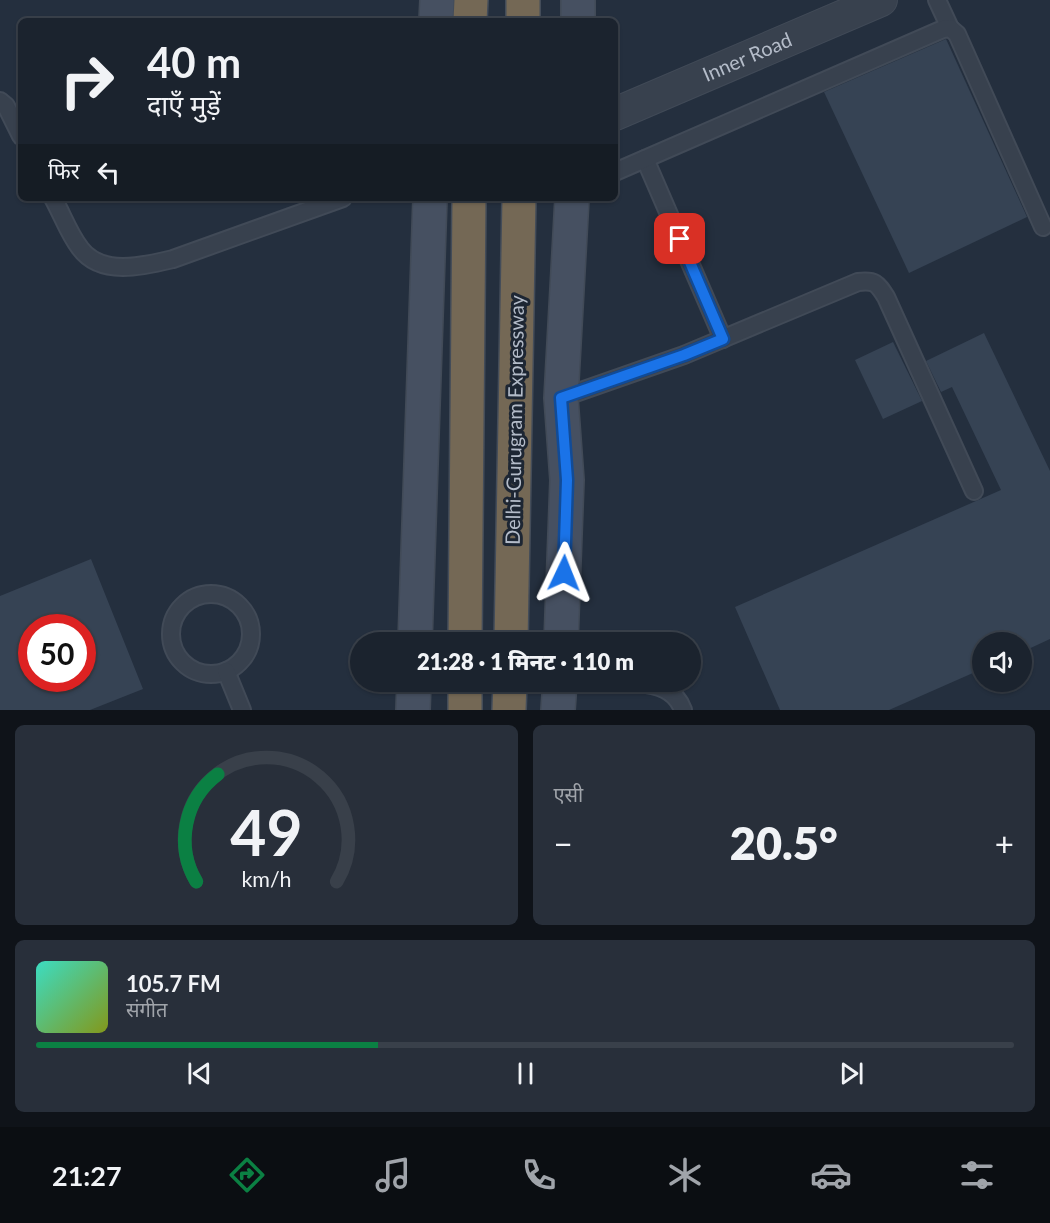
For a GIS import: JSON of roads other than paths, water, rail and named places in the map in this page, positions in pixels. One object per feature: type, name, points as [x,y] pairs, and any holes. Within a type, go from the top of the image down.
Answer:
[{"type":"highway","points":[[470,18],[471,0]]},
{"type":"highway","points":[[523,0],[523,18]]},
{"type":"highway","points":[[465,632],[469,201]]},
{"type":"highway","name":"Delhi-Gurugram Expressway","points":[[510,632],[519,201]]},
{"type":"highway","points":[[465,692],[465,710]]},
{"type":"highway","points":[[509,710],[510,692]]},
{"type":"main road","points":[[436,0],[436,18]]},
{"type":"main road","points":[[578,0],[578,18]]},
{"type":"main road","points":[[415,632],[430,201]]},
{"type":"main road","points":[[561,632],[567,480],[561,398],[572,201]]},
{"type":"main road","points":[[413,710],[414,692]]},
{"type":"main road","points":[[558,710],[559,692]]},
{"type":"street","name":"Inner Road","points":[[618,113],[881,0]]},
{"type":"lane","points":[[937,0],[950,28],[957,34],[1043,226]]},
{"type":"lane","points":[[618,171],[943,29],[950,28]]},
{"type":"lane","points":[[0,101],[6,106],[18,130]]},
{"type":"lane","points":[[645,159],[723,339]]},
{"type":"lane","points":[[55,201],[79,248],[87,256],[101,264],[121,267],[146,265],[173,259],[335,201]]},
{"type":"lane","points":[[561,398],[684,355],[858,282],[868,281],[877,284],[886,297],[974,492]]},
{"type":"lane","points":[[205,594],[230,599],[247,617],[250,636],[246,654],[238,664],[226,671],[213,674],[199,673],[187,667],[177,656],[172,644],[173,624],[183,606],[193,598],[205,594]]},
{"type":"lane","points":[[226,671],[242,710]]},
{"type":"lane","points":[[671,692],[683,710]]}]
